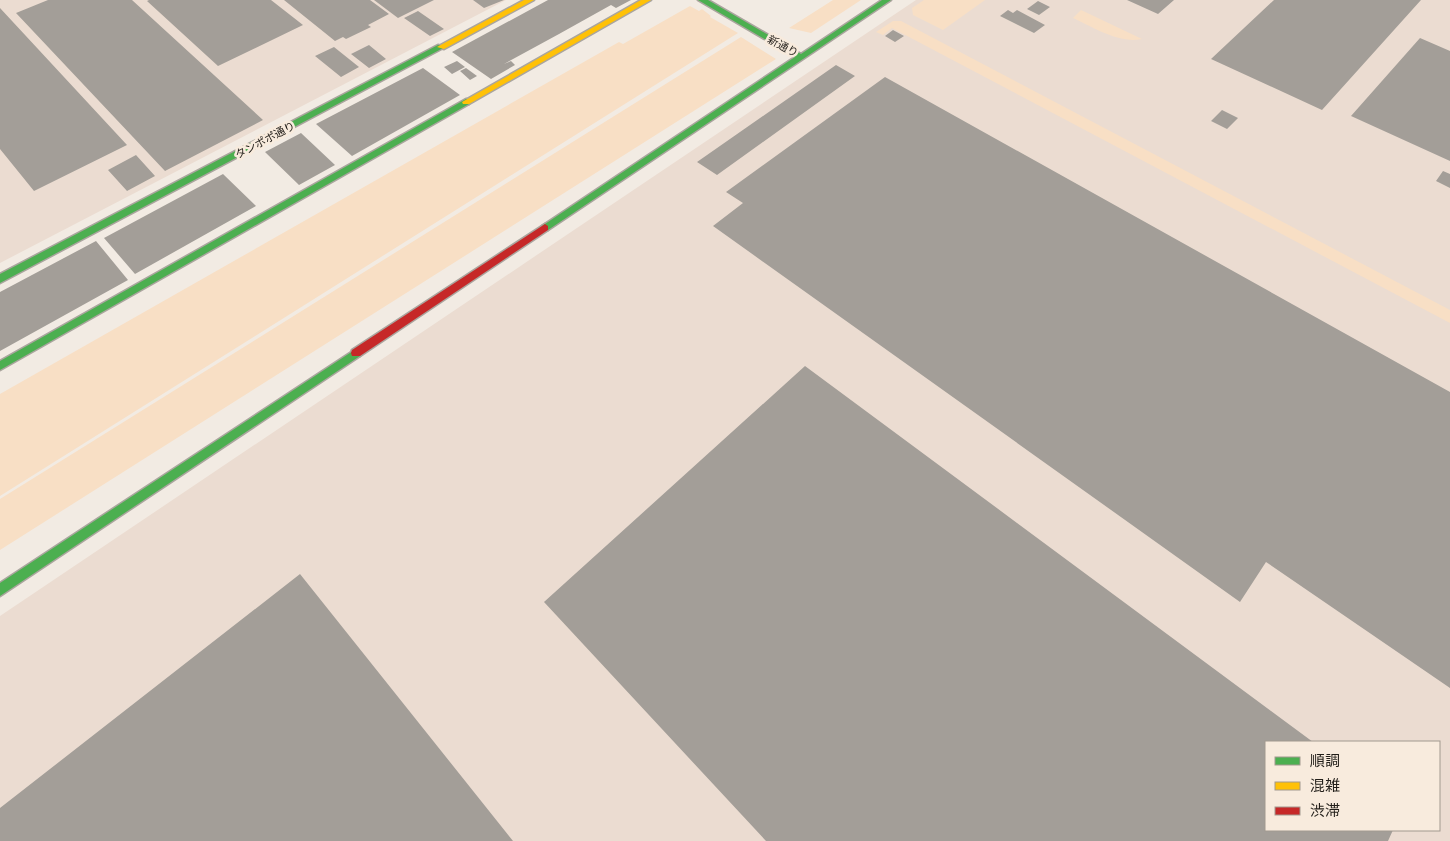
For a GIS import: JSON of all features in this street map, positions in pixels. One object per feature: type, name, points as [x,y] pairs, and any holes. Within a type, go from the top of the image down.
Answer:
[{"type":"street","name":"タンポポ通り","points":[[0,279],[530,0]]},
{"type":"street","points":[[0,366],[647,0]]},
{"type":"street","name":"新通り","points":[[702,0],[801,57],[887,0]]},
{"type":"street","points":[[0,590],[801,57]]},
{"type":"shaded area","points":[[0,0],[506,0],[0,263]]},
{"type":"shaded area","points":[[833,0],[861,0],[811,33],[789,28]]},
{"type":"shaded area","points":[[916,0],[1450,0],[1450,841],[0,841],[0,616]]},
{"type":"shaded area","points":[[924,0],[985,0],[943,30],[913,15],[912,8]]},
{"type":"shaded area","points":[[690,6],[699,11],[702,9],[710,17],[738,33],[0,496],[0,394],[619,42],[623,44]]},
{"type":"shaded area","points":[[1081,10],[1142,39],[1133,40],[1115,37],[1073,18]]},
{"type":"shaded area","points":[[893,21],[901,21],[1450,310],[1450,323],[892,28],[883,35],[876,32]]},
{"type":"shaded area","points":[[741,37],[776,59],[0,550],[0,499]]},
{"type":"building","points":[[48,0],[132,0],[263,120],[165,171],[16,13]]},
{"type":"building","points":[[271,0],[303,25],[218,66],[147,1]]},
{"type":"building","points":[[284,0],[370,0],[389,14],[368,25],[371,27],[346,39],[343,37],[335,41]]},
{"type":"building","points":[[374,0],[434,0],[398,18]]},
{"type":"building","points":[[473,0],[504,0],[484,8]]},
{"type":"building","points":[[548,0],[631,0],[616,8],[611,5],[504,64],[511,61],[515,65],[491,79],[452,52]]},
{"type":"building","points":[[1127,0],[1174,0],[1158,14]]},
{"type":"building","points":[[1274,0],[1421,0],[1322,110],[1211,59]]},
{"type":"building","points":[[1038,1],[1050,7],[1039,15],[1027,9]]},
{"type":"building","points":[[0,8],[127,145],[34,191],[0,149]]},
{"type":"building","points":[[1008,10],[1013,13],[1017,10],[1045,25],[1034,33],[1000,16]]},
{"type":"building","points":[[418,11],[444,29],[430,36],[404,18]]},
{"type":"building","points":[[893,30],[904,36],[895,42],[885,36]]},
{"type":"building","points":[[1420,38],[1450,51],[1450,161],[1351,116]]},
{"type":"building","points":[[369,45],[386,59],[369,68],[351,54]]},
{"type":"building","points":[[334,47],[359,67],[341,77],[315,56]]},
{"type":"building","points":[[457,61],[465,67],[452,74],[444,67]]},
{"type":"building","points":[[836,65],[855,76],[717,175],[697,162]]},
{"type":"building","points":[[423,68],[460,95],[352,156],[316,124]]},
{"type":"building","points":[[466,68],[477,76],[470,80],[460,71]]},
{"type":"building","points":[[885,77],[1450,392],[1450,688],[1266,562],[1240,602],[713,226],[743,203],[726,192]]},
{"type":"building","points":[[1222,110],[1238,118],[1227,129],[1211,121]]},
{"type":"building","points":[[301,133],[335,165],[299,185],[265,152]]},
{"type":"building","points":[[136,155],[155,176],[127,191],[108,170]]},
{"type":"building","points":[[1443,171],[1450,174],[1450,188],[1436,181]]},
{"type":"building","points":[[223,174],[256,206],[135,274],[104,238]]},
{"type":"building","points":[[96,241],[128,280],[0,351],[0,292]]},
{"type":"building","points":[[805,366],[1312,741],[1265,741],[1265,831],[1393,831],[1388,841],[766,841],[544,602]]},
{"type":"building","points":[[300,574],[513,841],[0,841],[0,808]]},
{"type":"traffic: fast","points":[[702,0],[801,57]]},
{"type":"traffic: fast","points":[[545,228],[887,0]]},
{"type":"traffic: fast","points":[[0,279],[441,47]]},
{"type":"traffic: fast","points":[[0,366],[466,102]]},
{"type":"traffic: fast","points":[[0,590],[356,353]]},
{"type":"traffic: slow","points":[[441,47],[530,0]]},
{"type":"traffic: slow","points":[[466,102],[647,0]]},
{"type":"traffic: jam","points":[[356,353],[545,228]]}]
